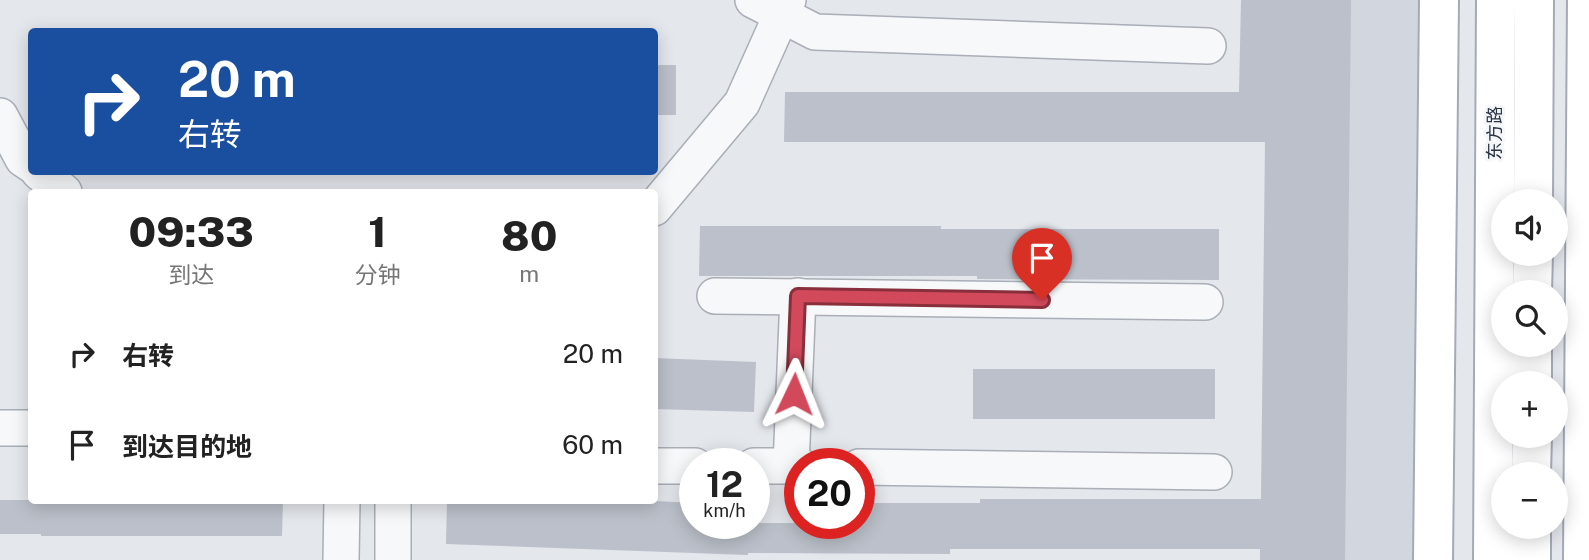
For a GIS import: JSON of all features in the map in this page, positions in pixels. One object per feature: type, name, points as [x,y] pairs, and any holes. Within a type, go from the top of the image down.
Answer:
[{"type":"main road","points":[[1433,560],[1440,0]]},
{"type":"main road","name":"东方路","points":[[1493,560],[1496,0]]},
{"type":"main road","points":[[1533,189],[1534,0]]},
{"type":"main road","points":[[1583,560],[1587,0]]},
{"type":"main road","points":[[1531,539],[1531,560]]},
{"type":"lane","points":[[658,203],[742,103],[774,5],[815,32],[1208,46]]},
{"type":"lane","points":[[0,116],[23,159],[28,163]]},
{"type":"lane","points":[[43,175],[60,189]]},
{"type":"lane","points":[[715,296],[1205,302]]},
{"type":"lane","points":[[796,448],[798,296]]},
{"type":"lane","points":[[0,428],[28,428]]},
{"type":"lane","points":[[658,466],[679,466]]},
{"type":"lane","points":[[875,467],[1214,472]]},
{"type":"lane","points":[[341,560],[342,504]]},
{"type":"lane","points":[[393,504],[393,560]]},
{"type":"shaded area","points":[[1276,0],[1421,0],[1417,560],[1276,560]]},
{"type":"building","points":[[1241,0],[1351,0],[1345,560],[1260,560],[1260,549],[950,549],[950,554],[748,555],[446,544],[447,504],[679,502],[679,539],[770,539],[770,523],[784,523],[784,539],[875,539],[875,503],[980,503],[980,499],[1261,499],[1265,142],[784,142],[785,92],[1239,92]]},
{"type":"building","points":[[658,65],[676,65],[676,115],[658,115]]},
{"type":"building","points":[[700,226],[1219,229],[1219,280],[977,279],[977,276],[699,276]]},
{"type":"building","points":[[658,358],[756,362],[754,412],[658,409]]},
{"type":"building","points":[[973,369],[1215,369],[1215,419],[973,419]]},
{"type":"building","points":[[0,500],[28,500],[28,504],[283,504],[282,536],[0,534]]},
{"type":"route","points":[[794,394],[798,296],[1042,300]]}]
